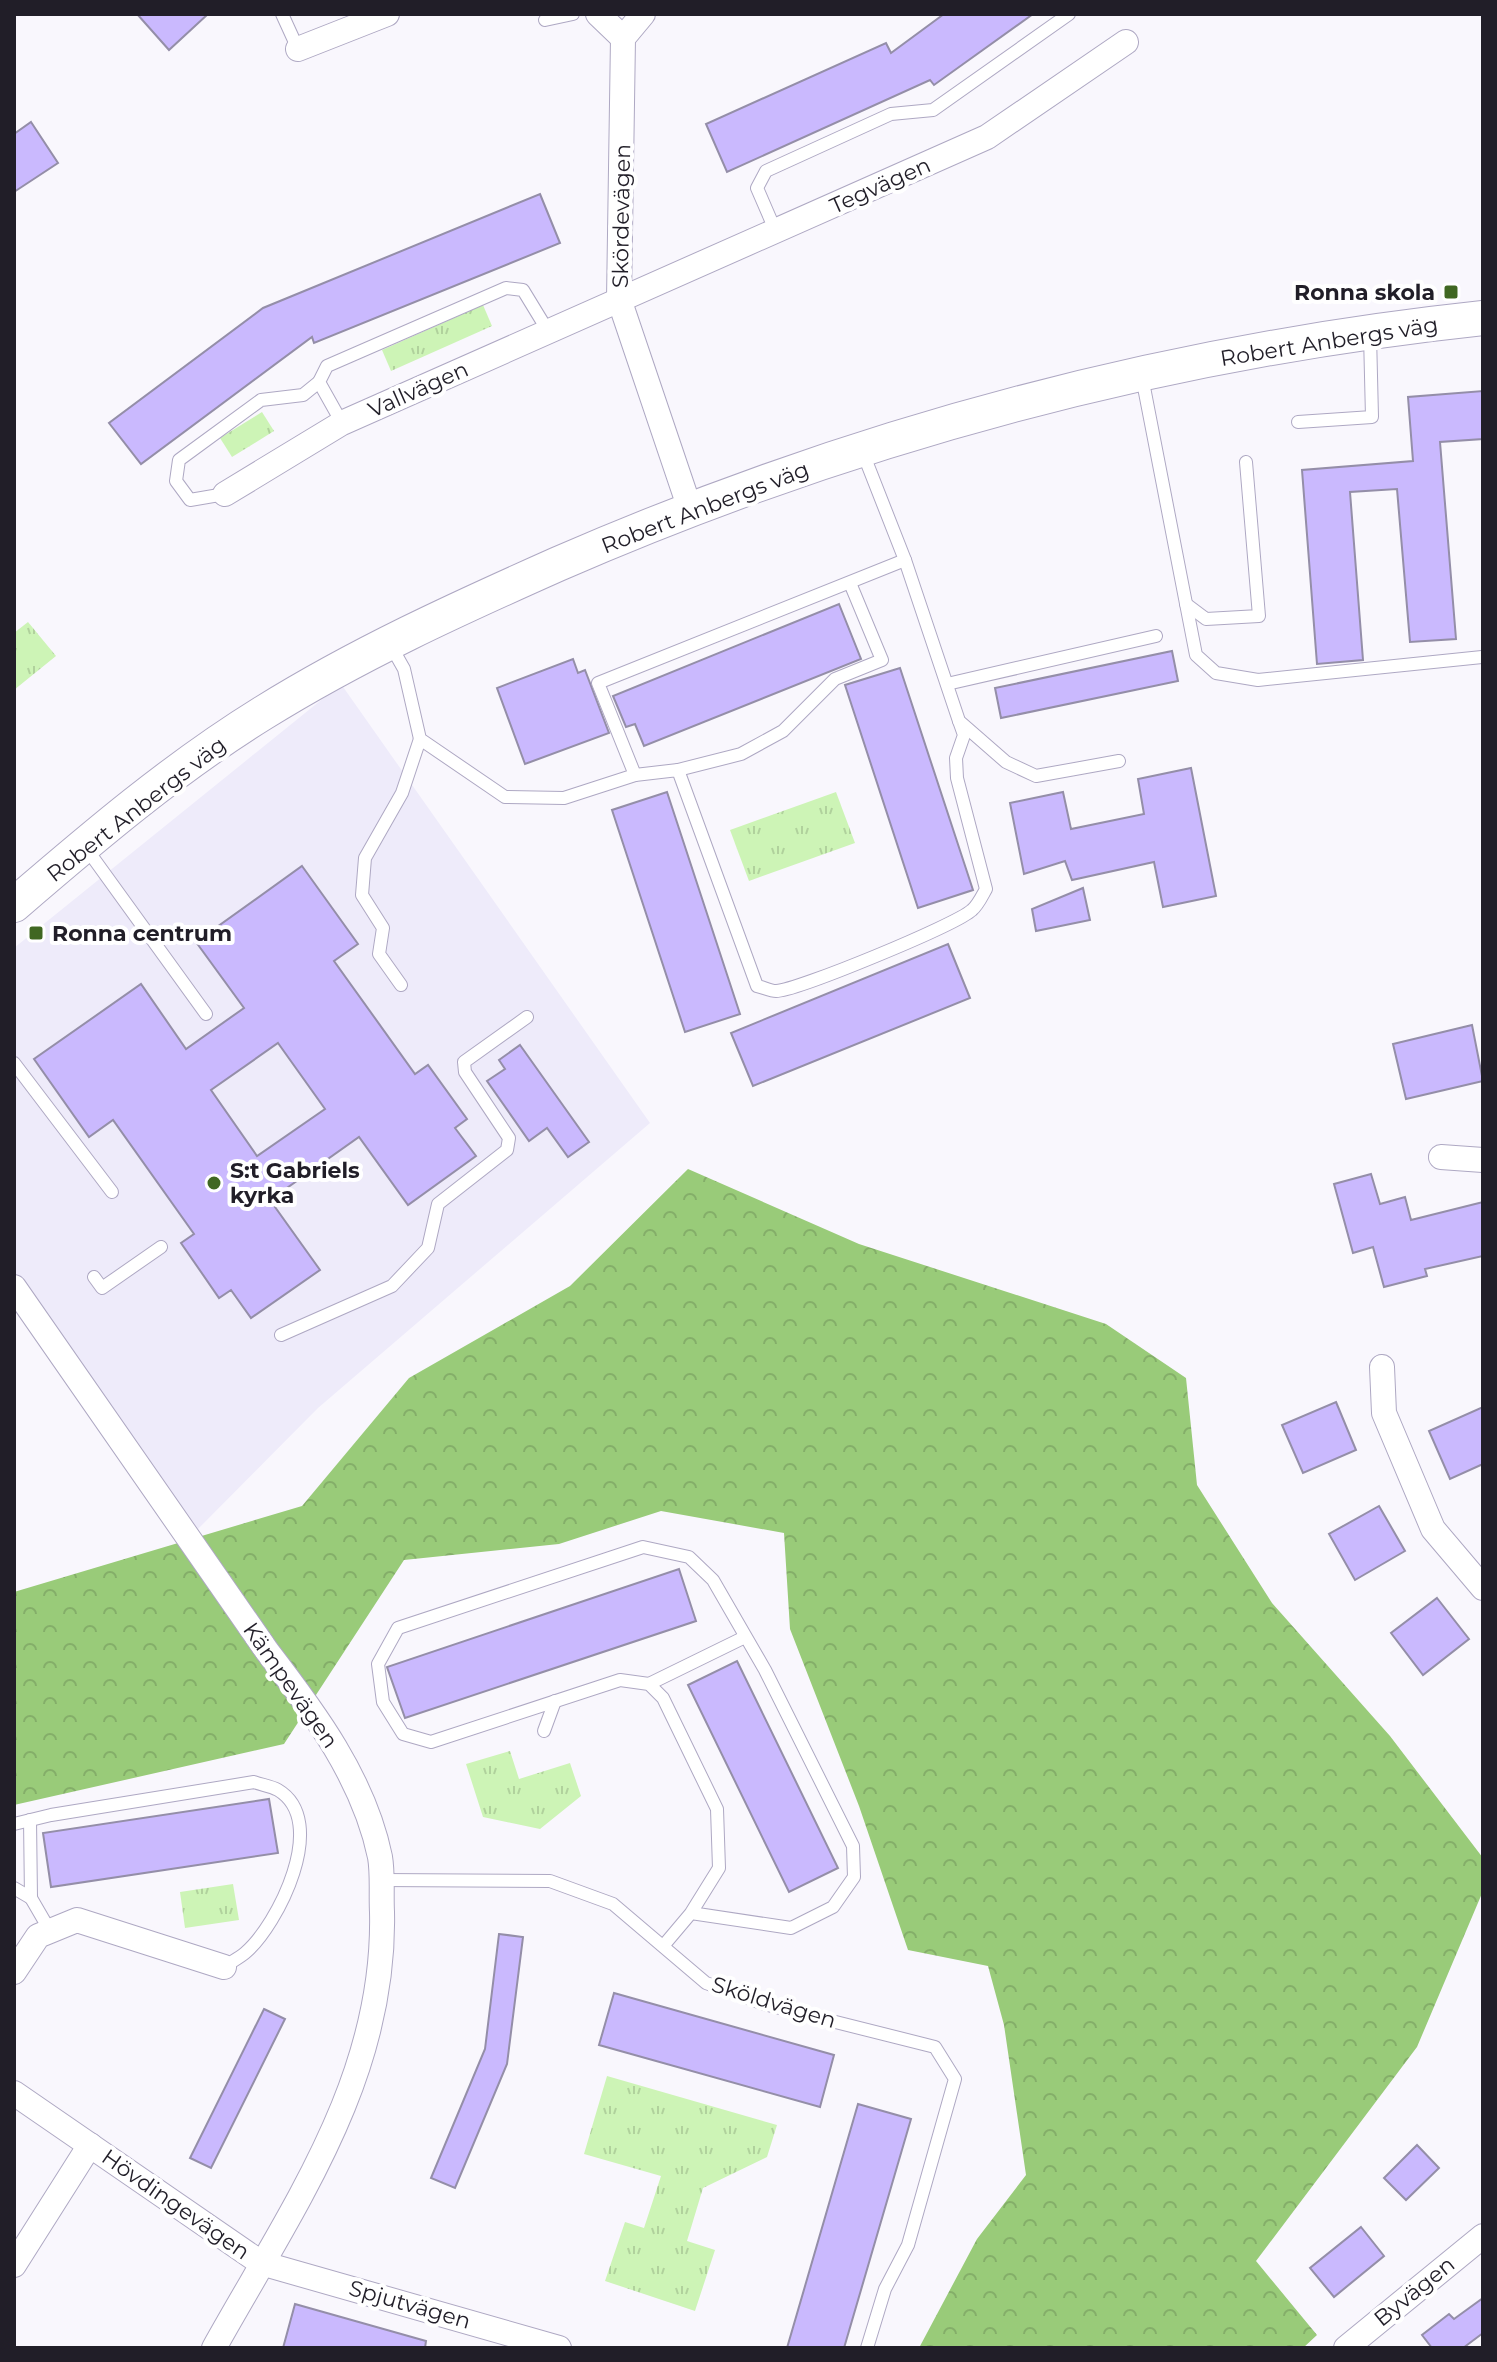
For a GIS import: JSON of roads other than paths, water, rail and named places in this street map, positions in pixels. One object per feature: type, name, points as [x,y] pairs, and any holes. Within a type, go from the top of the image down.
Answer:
[{"type":"street","points":[[298,49],[387,14]]},
{"type":"street","points":[[598,14],[623,38],[643,14]]},
{"type":"street","name":"Skördevägen","points":[[623,38],[619,299],[690,509]]},
{"type":"street","name":"Tegvägen","points":[[619,299],[987,137],[1126,42]]},
{"type":"street","name":"Vallvägen","points":[[225,494],[342,423],[619,299]]},
{"type":"street","name":"Robert Anbergs väg","points":[[14,905],[84,845],[185,766],[260,714],[388,642],[457,608],[690,509],[862,450],[1043,395],[1370,331],[1483,318]]},
{"type":"street","points":[[1441,1157],[1483,1160]]},
{"type":"street","name":"Kämpevägen","points":[[14,1287],[336,1747],[364,1810],[380,1858],[383,1952],[372,2028],[346,2106],[214,2348]]},
{"type":"street","points":[[1382,1367],[1384,1413],[1433,1529],[1483,1588]]},
{"type":"street","points":[[14,1972],[38,1936],[77,1920],[224,1967]]},
{"type":"street","name":"Hövdingevägen","points":[[14,2093],[261,2263]]},
{"type":"street","name":"Hövdingevägen","points":[[14,2265],[90,2145]]},
{"type":"street","name":"Byvägen","points":[[1346,2348],[1483,2236]]},
{"type":"street","name":"Spjutvägen","points":[[261,2263],[559,2348]]},
{"type":"lane","points":[[282,14],[298,49]]},
{"type":"lane","points":[[545,20],[573,14]]},
{"type":"lane","points":[[776,232],[757,188],[766,171],[891,114],[933,110],[1069,14]]},
{"type":"lane","points":[[225,494],[190,500],[176,481],[179,460],[261,400],[303,395],[319,382],[327,366],[506,288],[523,290],[548,331]]},
{"type":"lane","points":[[1298,422],[1372,417],[1370,331]]},
{"type":"lane","points":[[1141,374],[1196,655],[1216,673],[1258,680],[1482,657]]},
{"type":"lane","points":[[319,382],[342,423]]},
{"type":"lane","points":[[678,770],[757,986],[776,991],[863,961],[948,925],[972,910],[986,889],[957,778],[956,758],[964,735],[905,560],[862,450]]},
{"type":"lane","points":[[1186,604],[1206,619],[1259,616],[1246,462]]},
{"type":"lane","points":[[635,775],[598,683],[905,560]]},
{"type":"lane","points":[[420,739],[505,797],[564,798],[635,775],[678,770],[741,754],[783,731],[835,679],[882,660],[850,583]]},
{"type":"lane","points":[[947,684],[1156,636]]},
{"type":"lane","points":[[388,642],[404,669],[420,739],[402,793],[365,858],[362,895],[383,928],[379,954],[401,985]]},
{"type":"lane","points":[[959,721],[1006,762],[1036,776],[1119,761]]},
{"type":"lane","points":[[84,845],[206,1014]]},
{"type":"lane","points":[[281,1335],[392,1286],[428,1248],[438,1204],[507,1150],[509,1138],[465,1072],[464,1062],[527,1017]]},
{"type":"lane","points":[[14,1063],[112,1192]]},
{"type":"lane","points":[[94,1277],[102,1288],[161,1247]]},
{"type":"lane","points":[[691,1913],[791,1928],[833,1907],[854,1877],[853,1846],[765,1670],[713,1580],[689,1557],[643,1547],[398,1628],[378,1664],[383,1702],[403,1734],[431,1742],[620,1680],[649,1684],[745,1637]]},
{"type":"lane","points":[[649,1684],[663,1698],[717,1809],[719,1868],[691,1913],[664,1945]]},
{"type":"lane","points":[[544,1731],[555,1701]]},
{"type":"lane","points":[[14,1824],[254,1782],[280,1791],[297,1815],[300,1851],[285,1897],[247,1952],[224,1967]]},
{"type":"lane","points":[[30,1820],[31,1898]]},
{"type":"lane","name":"Sköldvägen","points":[[381,1880],[550,1881],[613,1904],[706,1983],[764,2004],[935,2047],[955,2079],[908,2245],[885,2289],[867,2348]]},
{"type":"lane","points":[[14,1888],[31,1898],[49,1929]]},
{"type":"place","name":"Ronna skola","points":[[1451,292]]},
{"type":"place","name":"Ronna centrum","points":[[36,933]]},
{"type":"place","name":"S:t Gabriels kyrka","points":[[214,1183]]}]
